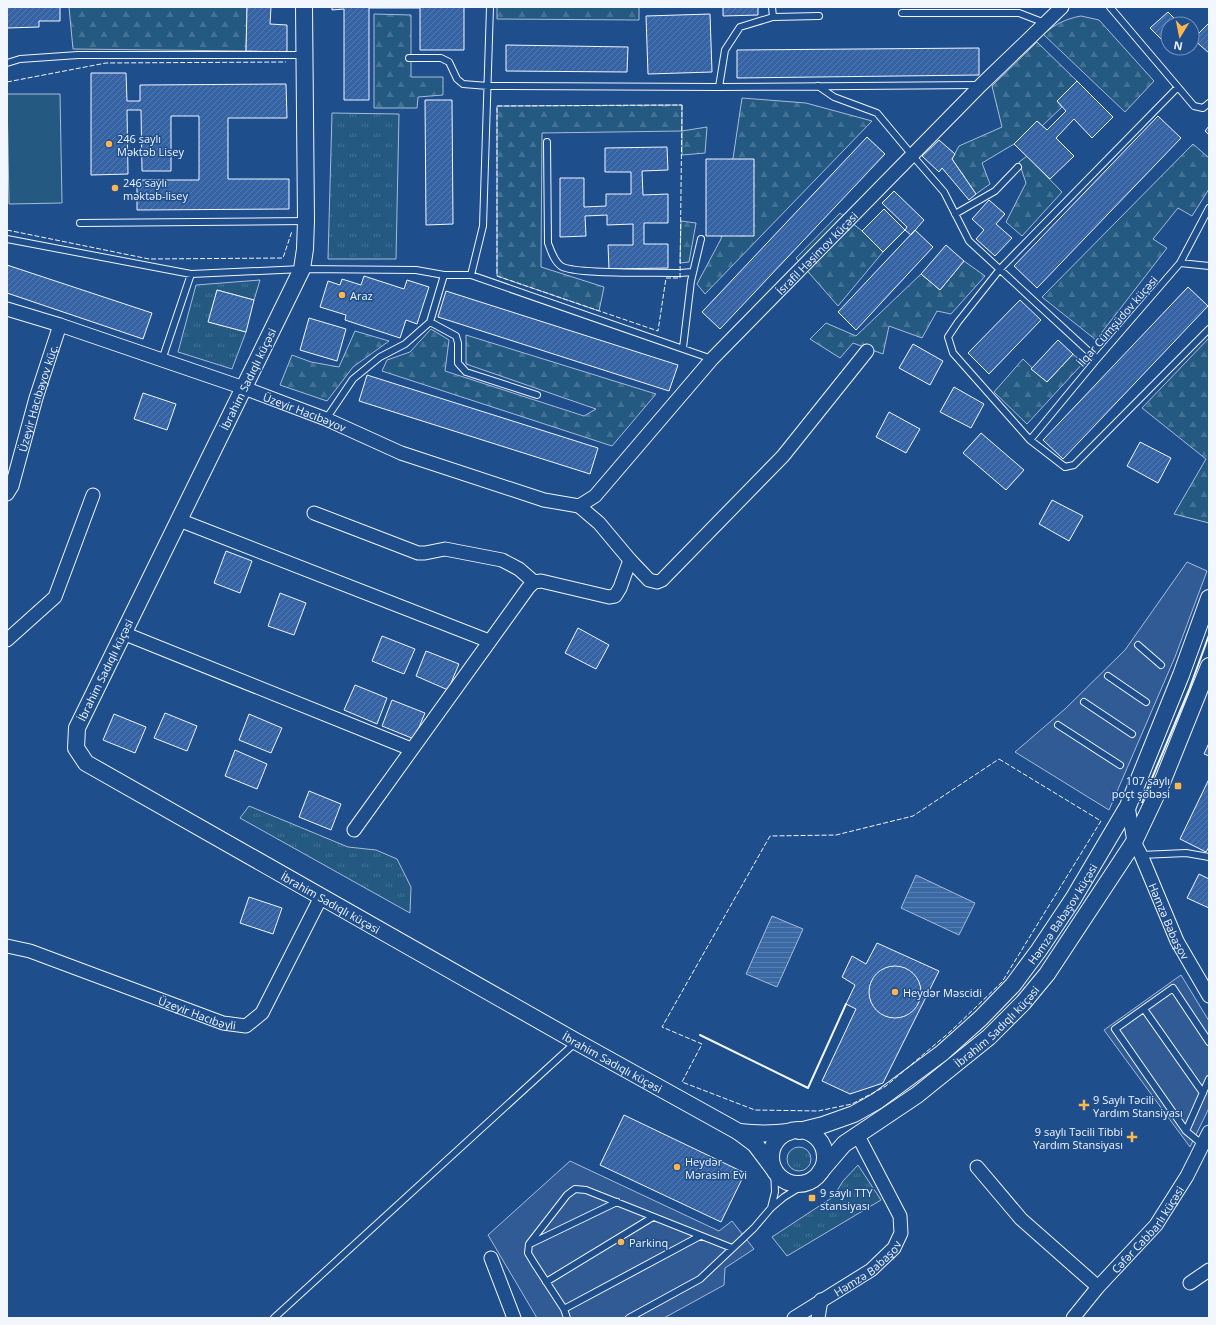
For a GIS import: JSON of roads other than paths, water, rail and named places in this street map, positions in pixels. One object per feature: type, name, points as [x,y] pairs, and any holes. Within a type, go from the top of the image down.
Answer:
[{"type":"street","name":"İbrahim Sadıqlı küçəsi","points":[[304,7],[306,221],[302,269],[77,728],[76,748],[86,763],[577,1042],[739,1132],[755,1144],[774,1169]]},
{"type":"street","name":"İsrafil Həşimov küçəsi","points":[[579,506],[595,496],[712,359],[980,85],[1062,7]]},
{"type":"street","name":"Üzeyir Hacıbəyov","points":[[7,309],[60,325],[244,388],[326,419],[400,453],[544,500],[579,506]]},
{"type":"street","name":"Üzeyir Hacıbəyov küç.","points":[[7,494],[12,486],[36,398],[60,325]]},
{"type":"street","points":[[579,506],[599,523],[649,580],[657,582],[662,580],[783,456],[867,351]]},
{"type":"street","points":[[7,640],[55,597],[94,495]]},
{"type":"street","points":[[314,513],[418,553],[444,549],[502,560],[519,569],[534,582]]},
{"type":"street","points":[[179,520],[489,641]]},
{"type":"street","points":[[354,830],[489,641],[534,582],[541,581],[609,597],[615,596],[620,588],[630,560]]},
{"type":"street","name":"Həmzə Babaşov küçəsi","points":[[739,1132],[769,1134],[796,1131],[823,1125],[854,1114],[877,1100],[942,1053],[981,1018],[1013,985],[1039,950],[1073,899],[1128,806],[1181,675],[1209,598]]},
{"type":"street","points":[[123,633],[411,749]]},
{"type":"street","points":[[1138,849],[1161,785],[1209,666]]},
{"type":"street","name":"Həmzə Babaşov","points":[[1128,806],[1138,849],[1177,941],[1209,996]]},
{"type":"street","name":"İbrahim Sadıqlı küçəsi","points":[[815,1176],[839,1148],[857,1134],[917,1095],[989,1037],[1023,1003],[1047,974],[1138,849]]},
{"type":"street","name":"Üzeyir Hacıbəyli","points":[[7,946],[30,951],[223,1023],[246,1026],[262,1013],[321,896]]},
{"type":"street","points":[[796,1131],[812,1135],[822,1145],[824,1159],[815,1176],[803,1183],[789,1182],[778,1175],[774,1169],[771,1155],[775,1142],[786,1133],[796,1131]]},
{"type":"street","name":"Cəfər Cabbarlı küçəsi","points":[[1073,1318],[1156,1224],[1188,1176],[1209,1132]]},
{"type":"street","name":"Həmzə Babaşov","points":[[794,1318],[871,1270],[894,1248],[901,1233],[900,1216],[857,1134]]},
{"type":"street","points":[[977,1167],[1022,1219],[1098,1288]]},
{"type":"street","points":[[491,1258],[514,1318]]},
{"type":"street","points":[[1190,1283],[1209,1270]]},
{"type":"street","points":[[818,1318],[821,1300]]},
{"type":"lane","points":[[471,275],[484,226],[490,7]]},
{"type":"lane","points":[[772,7],[772,17]]},
{"type":"lane","points":[[1110,7],[1194,106],[1203,108],[1209,103]]},
{"type":"lane","points":[[902,13],[1018,12],[1045,23]]},
{"type":"lane","points":[[720,87],[726,50],[740,26],[772,17],[819,16]]},
{"type":"lane","points":[[7,63],[20,59],[78,54],[304,56]]},
{"type":"lane","points":[[409,58],[441,58],[449,62],[457,79],[463,84],[488,86],[720,87],[980,85]]},
{"type":"lane","points":[[818,86],[834,97],[877,113],[944,192],[969,241],[1097,359]]},
{"type":"lane","points":[[1178,87],[1000,269],[948,337],[953,353],[1030,440],[1065,467],[1074,465],[1209,329]]},
{"type":"lane","points":[[547,142],[548,243],[553,257],[561,267],[578,271],[693,272]]},
{"type":"lane","points":[[955,214],[995,191],[1018,167]]},
{"type":"lane","name":"İlqar Cümşüdov küçəsi","points":[[1030,440],[1097,359],[1180,263],[1209,208]]},
{"type":"lane","points":[[80,223],[306,221]]},
{"type":"lane","points":[[7,239],[191,274],[302,269],[416,270],[444,275],[471,275],[712,359]]},
{"type":"lane","points":[[683,348],[693,272],[701,239]]},
{"type":"lane","points":[[1180,263],[1209,266]]},
{"type":"lane","points":[[162,360],[191,274]]},
{"type":"lane","points":[[326,419],[353,379],[380,357],[405,344],[430,322],[444,275]]},
{"type":"lane","points":[[430,322],[456,336],[458,343],[458,363],[466,372],[537,395]]},
{"type":"lane","points":[[1138,645],[1161,664]]},
{"type":"lane","points":[[1108,676],[1146,702]]},
{"type":"lane","points":[[1084,702],[1132,734]]},
{"type":"lane","points":[[1058,725],[1120,765]]},
{"type":"lane","points":[[1138,849],[1186,853],[1209,857]]},
{"type":"lane","points":[[1204,1145],[1186,1131],[1116,1030],[1173,988],[1209,1042]]},
{"type":"lane","points":[[1144,1010],[1203,1093]]},
{"type":"lane","points":[[274,1318],[577,1042]]},
{"type":"lane","points":[[1186,1131],[1209,1079]]},
{"type":"lane","points":[[771,1208],[775,1192],[774,1169]]},
{"type":"lane","points":[[629,1318],[700,1279],[754,1228],[771,1208],[784,1197],[815,1176]]},
{"type":"lane","points":[[567,1318],[564,1309],[528,1253],[530,1244],[567,1195],[575,1189],[586,1190],[732,1248]]},
{"type":"lane","points":[[530,1244],[617,1202]]},
{"type":"lane","points":[[546,1282],[653,1217]]},
{"type":"lane","points":[[564,1309],[700,1236]]},
{"type":"place","name":"246 saylı Məktəb Lisey","points":[[109,144]]},
{"type":"place","name":"246 saylı məktəb-lisey","points":[[115,188]]},
{"type":"place","name":"Araz","points":[[342,295]]},
{"type":"place","name":"107 saylı poçt şöbəsi","points":[[1178,786]]},
{"type":"place","name":"Heydər Məscidi","points":[[895,992]]},
{"type":"place","name":"9 Saylı Təcili Yardım Stansiyası","points":[[1084,1105]]},
{"type":"place","name":"9 saylı Təcili Tibbi Yardım Stansiyası","points":[[1132,1137]]},
{"type":"place","name":"Heydər Mərasim Evi","points":[[677,1167]]},
{"type":"place","name":"9 saylı TTY stansiyası","points":[[812,1198]]},
{"type":"place","name":"Parkinq","points":[[621,1242]]}]
